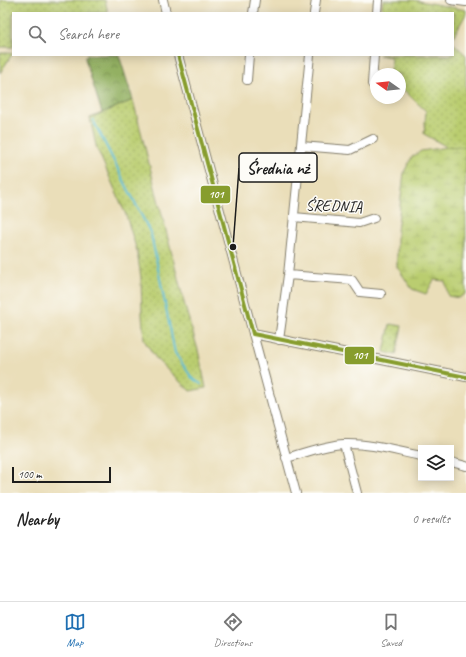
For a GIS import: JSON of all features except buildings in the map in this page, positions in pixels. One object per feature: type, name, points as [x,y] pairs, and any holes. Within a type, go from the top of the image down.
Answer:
[{"type":"street","points":[[163,0],[166,12]]},
{"type":"street","points":[[253,12],[254,0]]},
{"type":"street","points":[[314,12],[316,0]]},
{"type":"street","points":[[377,12],[378,0]]},
{"type":"street","points":[[451,0],[466,2]]},
{"type":"street","points":[[178,56],[296,493]]},
{"type":"street","points":[[247,80],[249,56]]},
{"type":"street","name":"ŚREDNIA","points":[[280,340],[310,56]]},
{"type":"street","points":[[373,68],[374,56]]},
{"type":"street","points":[[301,146],[350,150],[372,139]]},
{"type":"street","name":"ŚREDNIA","points":[[294,217],[359,223],[374,218]]},
{"type":"street","points":[[288,275],[352,280],[360,292],[381,294]]},
{"type":"street","points":[[253,334],[466,376]]},
{"type":"street","points":[[286,458],[344,444],[418,455]]},
{"type":"street","points":[[344,444],[358,493]]},
{"type":"street","points":[[454,463],[466,466]]},
{"type":"green space","points":[[0,0],[105,0],[108,12],[12,12],[12,47],[0,47]]},
{"type":"green space","points":[[383,0],[414,0],[466,10],[466,14],[454,35],[454,12],[381,12]]},
{"type":"green space","points":[[454,44],[466,55],[466,147],[447,147],[424,134],[426,111],[406,92],[406,68],[390,68],[391,57],[385,56],[454,56]]},
{"type":"green space","points":[[0,53],[12,53],[12,55],[0,73]]},
{"type":"green space","points":[[86,56],[119,56],[133,100],[102,113],[85,59]]},
{"type":"green space","points":[[133,100],[186,310],[198,350],[206,388],[190,391],[157,360],[144,340],[141,278],[137,251],[126,215],[96,146],[90,118]]},
{"type":"green space","points":[[447,147],[466,147],[466,293],[459,298],[448,296],[445,281],[434,280],[426,294],[412,289],[397,267],[397,231],[404,172],[412,157],[421,151]]},
{"type":"green space","points":[[390,324],[402,326],[396,355],[384,352]]},
{"type":"waterway","points":[[93,120],[151,234],[175,353],[192,378],[201,384]]},
{"type":"transit line","name":"101","points":[[178,56],[253,334]]},
{"type":"transit line","name":"101","points":[[253,334],[466,377]]},
{"type":"place","name":"Średnia nż","points":[[233,247]]}]
